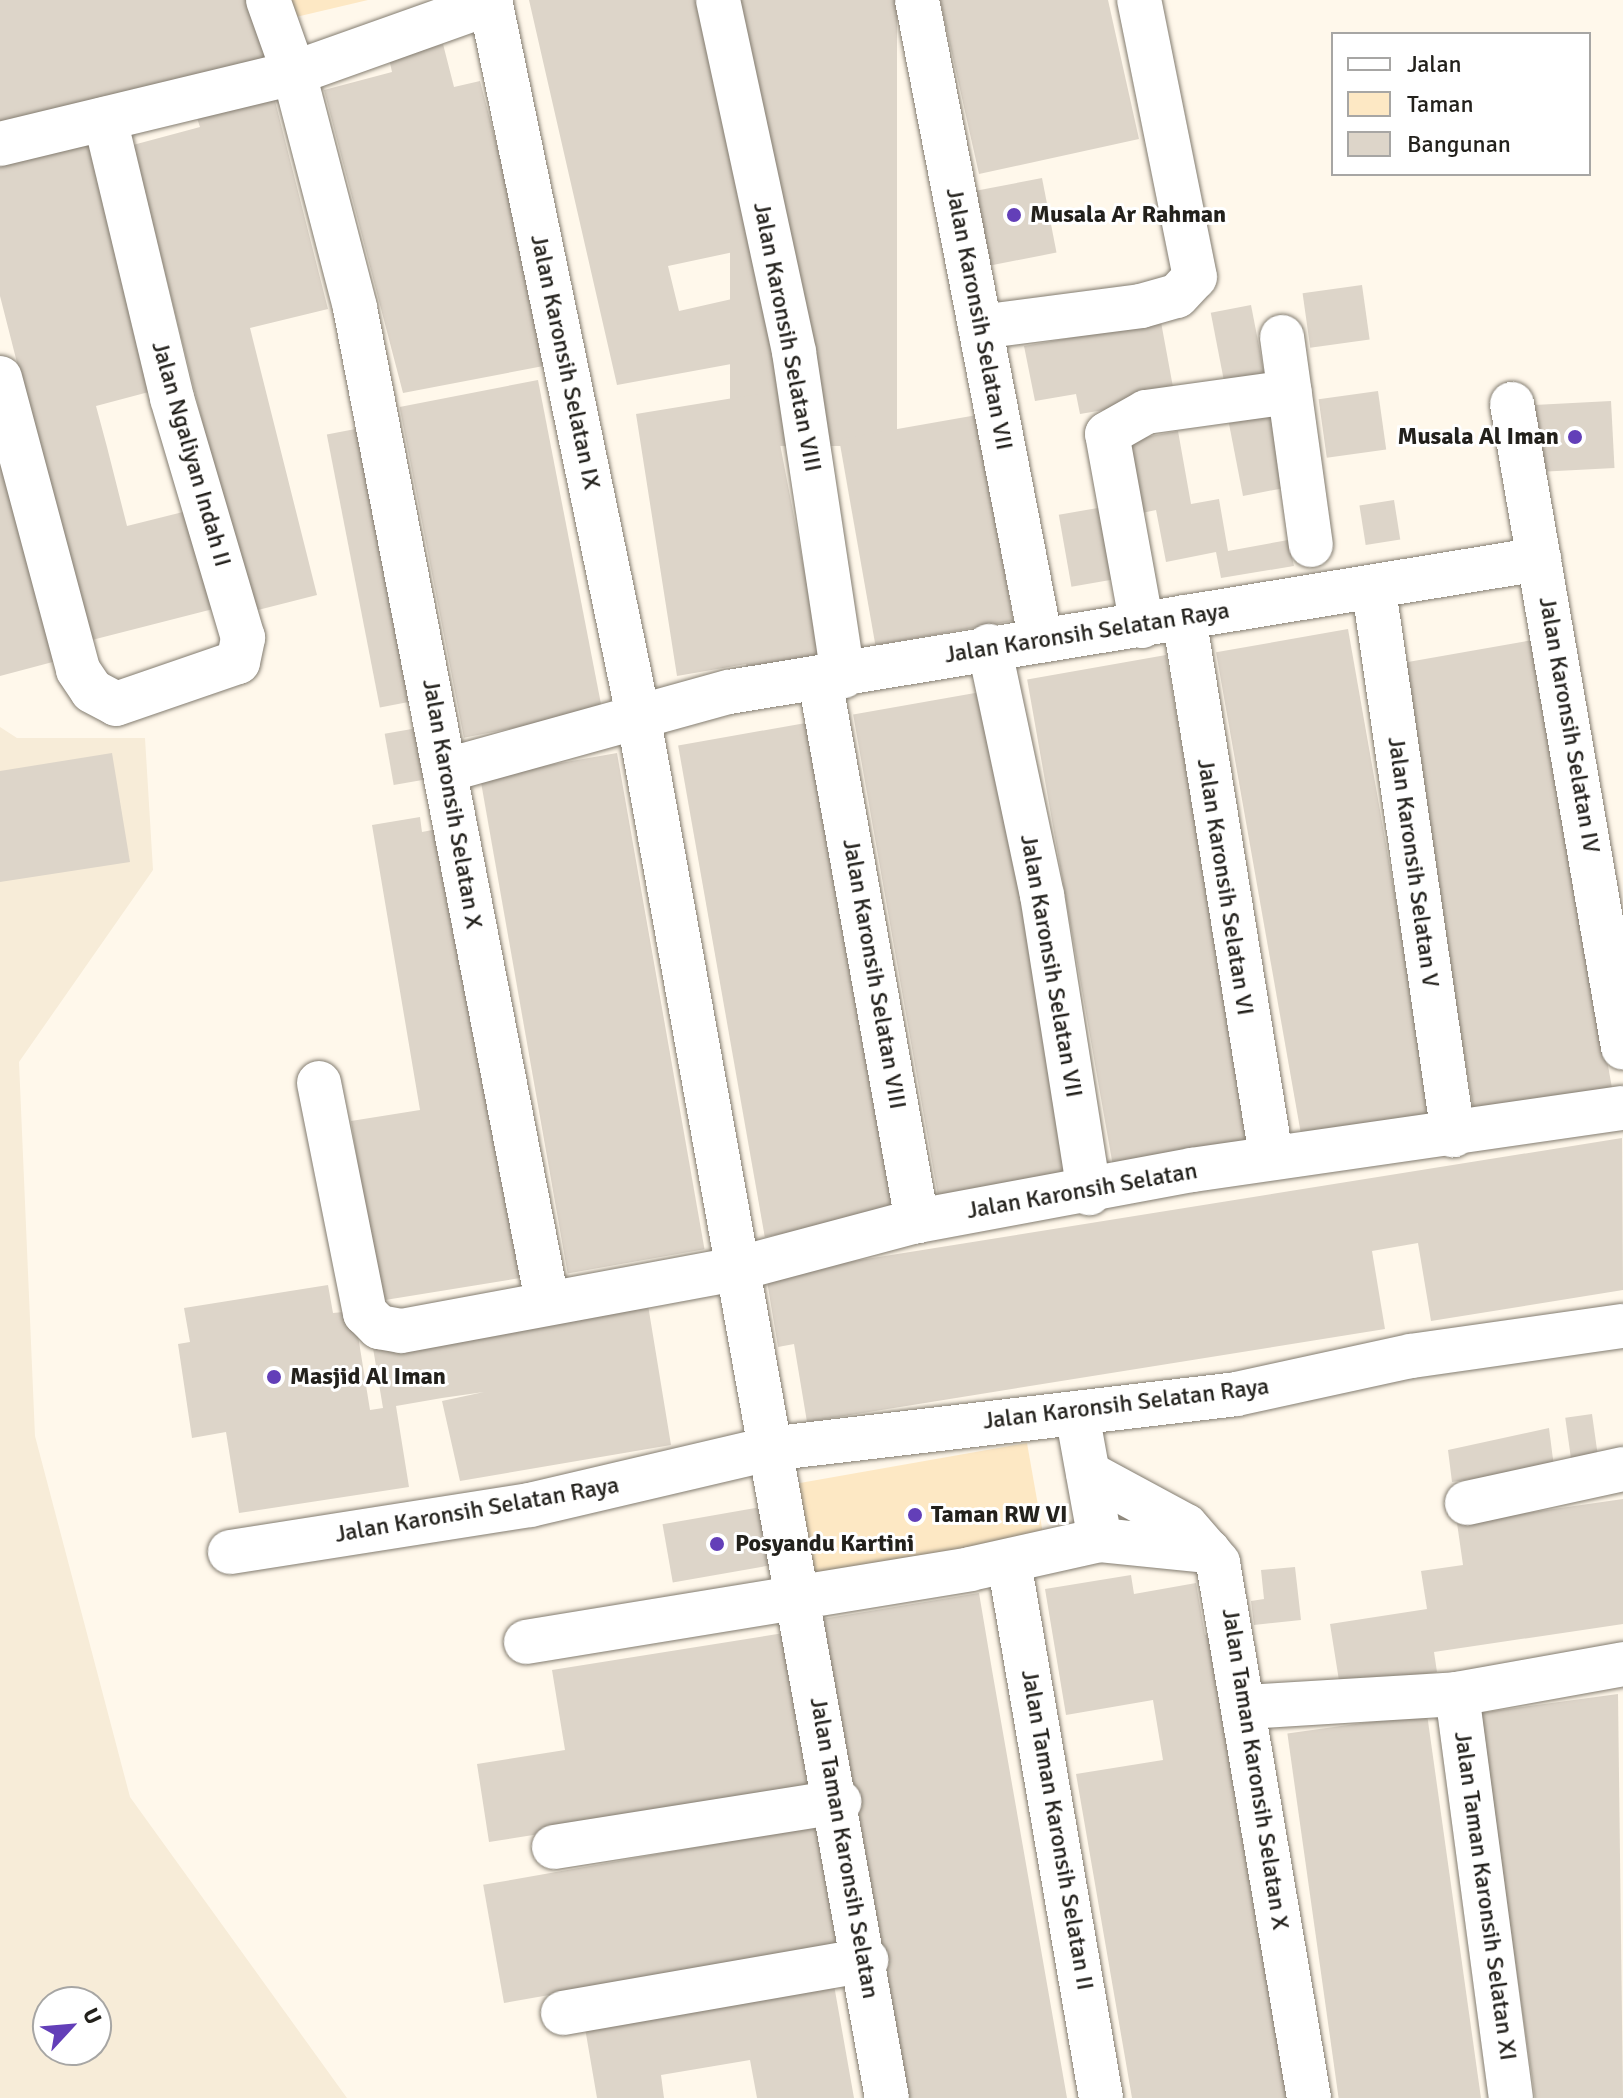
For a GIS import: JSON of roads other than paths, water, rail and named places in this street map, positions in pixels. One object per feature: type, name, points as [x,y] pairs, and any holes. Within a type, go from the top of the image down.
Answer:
[{"type":"street","name":"Jalan Karonsih Selatan X","points":[[268,0],[294,73],[355,308],[447,770],[547,1301]]},
{"type":"street","name":"Jalan Karonsih Selatan VIII","points":[[718,0],[794,352],[831,678],[917,1221]]},
{"type":"street","name":"Jalan Karonsih Selatan VII","points":[[917,0],[1040,637]]},
{"type":"street","points":[[980,327],[1141,306],[1189,290],[1195,256],[1139,0]]},
{"type":"street","points":[[0,144],[294,73],[491,2]]},
{"type":"street","name":"Jalan Karonsih Selatan IX","points":[[491,2],[639,720]]},
{"type":"street","name":"Jalan Ngaliyan Indah II","points":[[0,378],[78,670],[103,702],[116,704],[225,670],[238,662],[243,638],[172,398],[105,119]]},
{"type":"street","points":[[1282,337],[1311,545]]},
{"type":"street","points":[[1142,626],[1107,434],[1146,412],[1290,392]]},
{"type":"street","name":"Jalan Karonsih Selatan IV","points":[[1512,404],[1623,1047]]},
{"type":"street","name":"Jalan Karonsih Selatan Raya","points":[[447,770],[639,720],[729,692],[831,678],[1040,637],[1142,626],[1184,617],[1374,590],[1539,559]]},
{"type":"street","name":"Jalan Karonsih Selatan V","points":[[1374,590],[1453,1135]]},
{"type":"street","name":"Jalan Karonsih Selatan VI","points":[[1184,617],[1271,1156]]},
{"type":"street","name":"Jalan Karonsih Selatan VII","points":[[989,646],[1042,895],[1089,1193]]},
{"type":"street","points":[[639,720],[769,1449]]},
{"type":"street","name":"Jalan Karonsih Selatan","points":[[319,1083],[365,1313],[379,1327],[401,1331],[547,1301],[736,1269],[917,1221],[1089,1193],[1271,1156],[1453,1135],[1623,1108]]},
{"type":"street","name":"Jalan Karonsih Selatan Raya","points":[[230,1552],[530,1505],[769,1449],[1236,1394],[1411,1356],[1623,1326]]},
{"type":"street","points":[[1077,1414],[1100,1540]]},
{"type":"street","name":"Jalan Taman Karonsih Selatan","points":[[769,1449],[839,1802],[887,2098]]},
{"type":"street","points":[[1467,1503],[1623,1469]]},
{"type":"street","name":"Jalan Taman Karonsih Selatan X","points":[[1088,1473],[1186,1526],[1208,1551],[1224,1580],[1309,2098]]},
{"type":"street","points":[[526,1642],[1009,1562],[1100,1540],[1208,1551]]},
{"type":"street","name":"Jalan Taman Karonsih Selatan II","points":[[1009,1562],[1101,2098]]},
{"type":"street","points":[[1246,1707],[1457,1694],[1623,1664]]},
{"type":"street","name":"Jalan Taman Karonsih Selatan XI","points":[[1457,1694],[1511,2098]]},
{"type":"street","points":[[554,1847],[839,1802]]},
{"type":"street","points":[[563,2013],[866,1960]]},
{"type":"place","name":"Musala Ar Rahman","points":[[1014,215]]},
{"type":"place","name":"Musala Al Iman","points":[[1575,437]]},
{"type":"place","name":"Masjid Al Iman","points":[[274,1377]]},
{"type":"place","name":"Taman RW VI","points":[[915,1515]]},
{"type":"place","name":"Posyandu Kartini","points":[[717,1544]]}]
